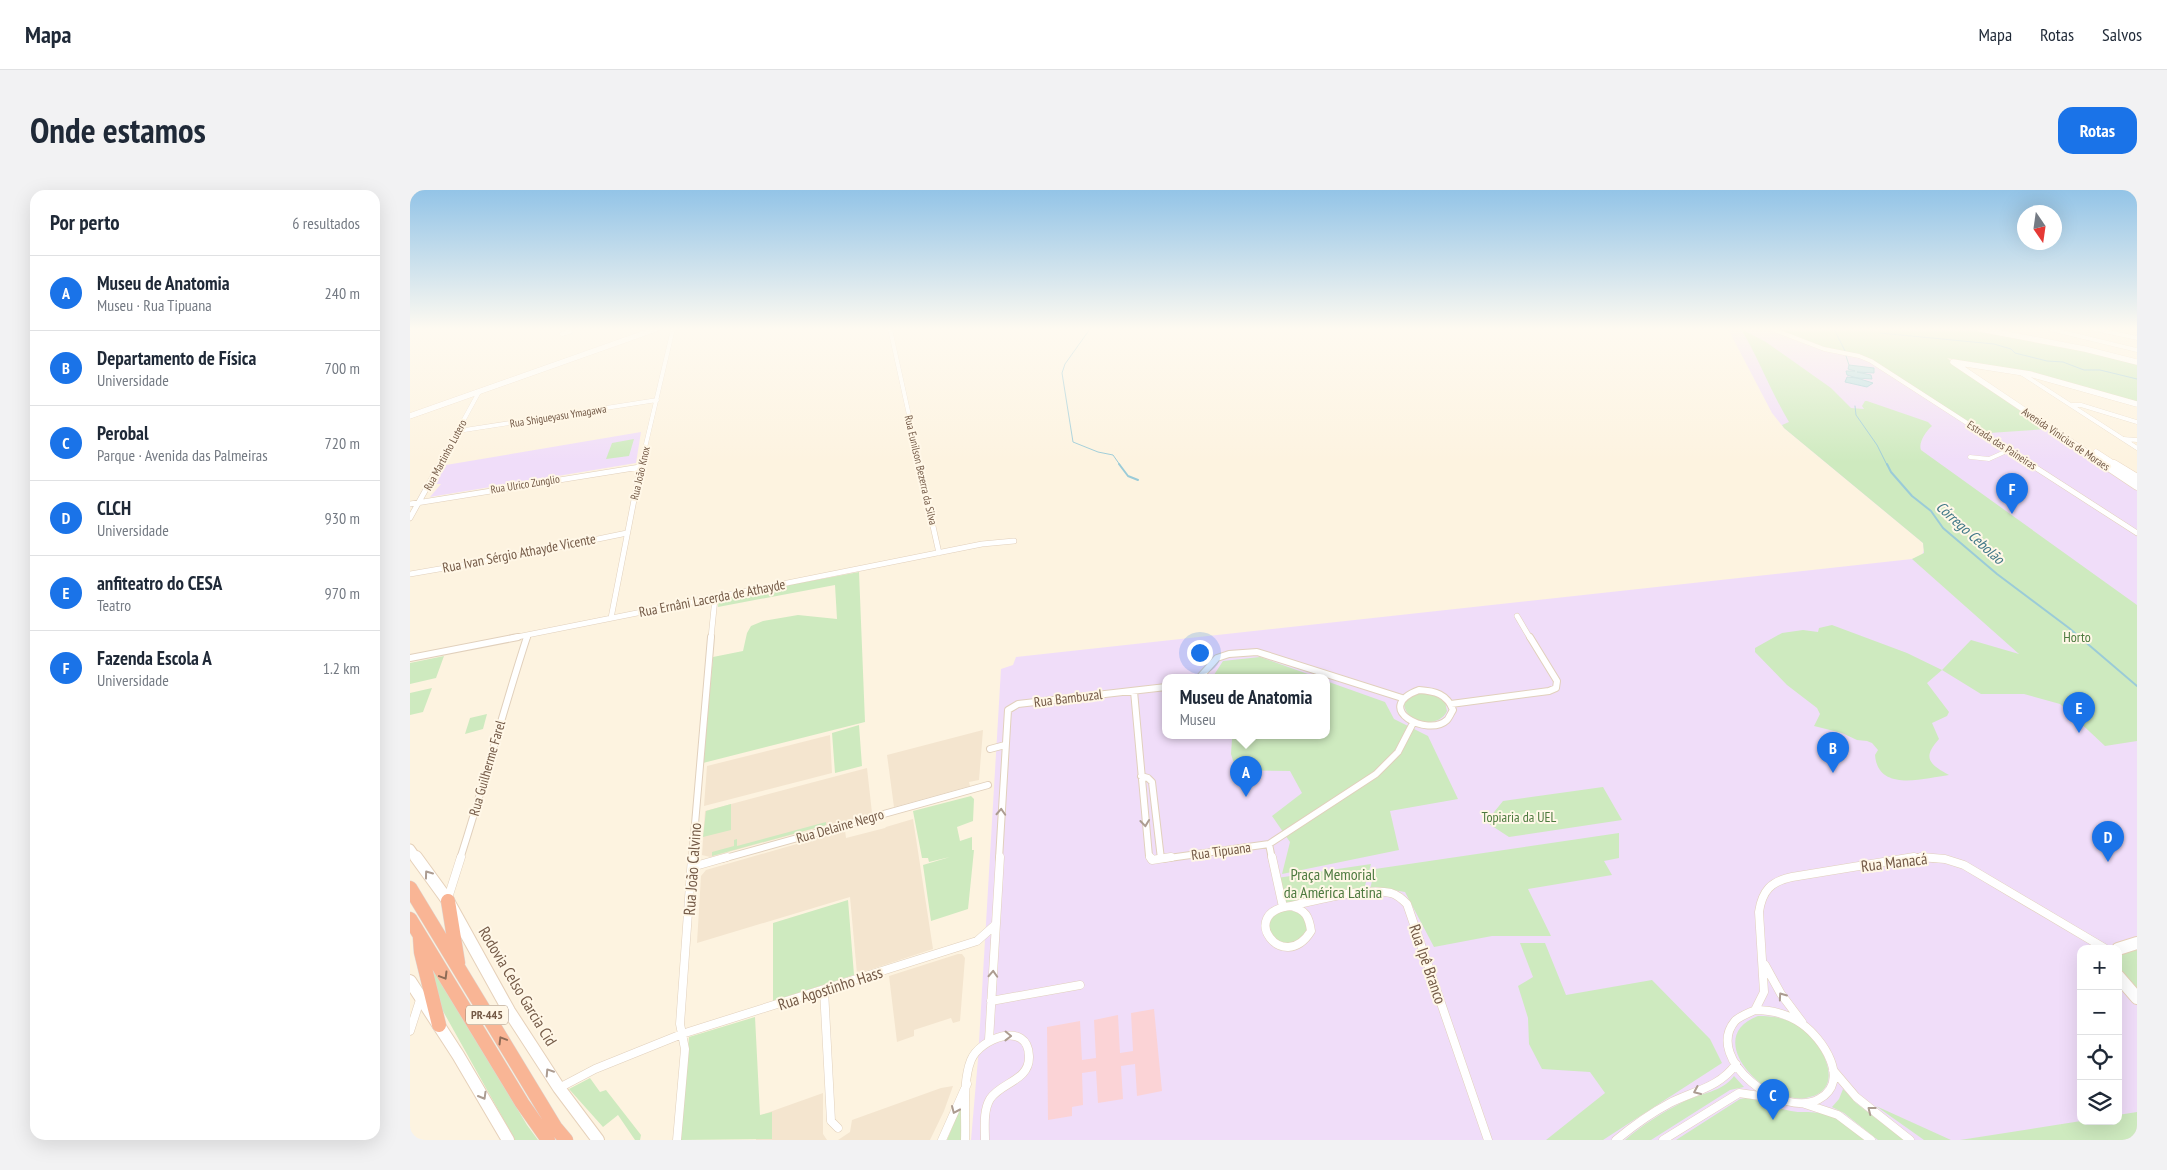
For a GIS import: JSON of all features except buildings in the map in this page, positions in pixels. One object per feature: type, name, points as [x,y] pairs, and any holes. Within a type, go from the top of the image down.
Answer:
[{"type":"highway","name":"PR-445","points":[[410,888],[459,968],[552,1133]]},
{"type":"highway","points":[[448,900],[459,968]]},
{"type":"highway","name":"PR-445","points":[[410,919],[522,1103],[552,1133],[566,1140]]},
{"type":"highway","points":[[420,935],[422,959],[439,1025]]},
{"type":"highway","points":[[552,1133],[571,1140]]},
{"type":"street","points":[[410,416],[532,373]]},
{"type":"street","name":"Rua João Knox","points":[[611,618],[640,467],[663,373]]},
{"type":"street","name":"Rua Eunilson Bezerra da Silva","points":[[900,373],[939,553]]},
{"type":"street","name":"Estrada das Paineiras","points":[[1890,373],[2137,532]]},
{"type":"street","name":"Avenida Vinicius de Moraes","points":[[1970,373],[2137,486]]},
{"type":"street","name":"Avenida Vinicius de Moraes","points":[[1978,373],[2134,474],[2137,478]]},
{"type":"street","points":[[2022,373],[2137,404]]},
{"type":"street","points":[[2022,373],[2137,448]]},
{"type":"street","points":[[479,392],[518,377],[520,374]]},
{"type":"street","points":[[410,411],[520,374]]},
{"type":"street","name":"Rua Martinho Lutero","points":[[410,518],[479,392]]},
{"type":"street","name":"Rua Shigueyasu Ymagawa","points":[[458,431],[657,400]]},
{"type":"street","points":[[2070,405],[2137,422]]},
{"type":"street","points":[[2123,439],[2137,440]]},
{"type":"street","points":[[1970,457],[1989,459],[2009,450]]},
{"type":"street","name":"Rua Ulrico Zunglio","points":[[410,504],[640,467]]},
{"type":"street","points":[[2119,474],[2134,474]]},
{"type":"street","name":"Rua Ivan Sérgio Athayde Vicente","points":[[410,574],[520,555],[627,532]]},
{"type":"street","name":"Rua Ernâni Lacerda de Athayde","points":[[410,658],[982,544],[1014,541]]},
{"type":"street","name":"Rua João Calvino","points":[[677,1140],[685,1048],[680,1024],[704,702],[715,598]]},
{"type":"street","points":[[1451,704],[1549,691],[1556,688],[1557,681],[1517,616]]},
{"type":"street","name":"Rua Guilherme Farel","points":[[448,900],[486,778],[505,704],[528,635]]},
{"type":"street","points":[[1203,674],[1217,658],[1229,654],[1257,652],[1326,674]]},
{"type":"street","points":[[1330,675],[1402,698]]},
{"type":"street","name":"Rua Bambuzal","points":[[989,1040],[1008,710],[1013,706],[1162,687]]},
{"type":"street","points":[[1134,690],[1141,776],[1149,856],[1152,860],[1161,859],[1152,782],[1148,778],[1141,776]]},
{"type":"street","points":[[1427,690],[1442,694],[1451,704],[1451,716],[1440,724],[1431,726],[1413,722],[1402,714],[1399,703],[1402,698],[1412,691],[1427,690]]},
{"type":"street","name":"Rua Tipuana","points":[[1161,859],[1269,844],[1376,774],[1398,752],[1413,722]]},
{"type":"street","points":[[990,749],[1005,745]]},
{"type":"street","name":"Rua Delaine Negro","points":[[692,868],[988,785]]},
{"type":"street","points":[[1269,844],[1287,906]]},
{"type":"street","name":"Rodovia Celso Garcia Cid","points":[[410,849],[448,900],[509,1011],[559,1088],[598,1140]]},
{"type":"street","name":"Rua Manacá","points":[[1755,1010],[1764,992],[1764,963],[1759,913],[1763,896],[1771,886],[1786,878],[1916,857],[1945,859],[1974,870],[2099,945]]},
{"type":"street","name":"Rua Ipê Branco","points":[[1287,906],[1378,892],[1398,896],[1407,904],[1488,1140]]},
{"type":"street","points":[[1287,906],[1298,908],[1308,916],[1312,924],[1311,931],[1303,943],[1288,948],[1273,943],[1264,932],[1264,925],[1268,915],[1276,909],[1287,906]]},
{"type":"street","name":"Rua Agostinho Hass","points":[[559,1088],[595,1068],[682,1034],[978,941],[995,924]]},
{"type":"street","points":[[2122,947],[2137,943]]},
{"type":"street","name":"Rua Manacá","points":[[1764,963],[1780,994],[1805,1026]]},
{"type":"street","points":[[410,981],[420,1000],[439,1025],[508,1140]]},
{"type":"street","points":[[2122,981],[2137,998]]},
{"type":"street","points":[[991,1001],[1080,985]]},
{"type":"street","points":[[824,990],[831,1121],[838,1128]]},
{"type":"street","points":[[410,1031],[420,1000]]},
{"type":"street","points":[[1663,1140],[1739,1093],[1796,1104],[1822,1098],[1830,1090],[1833,1070],[1827,1051],[1817,1036],[1787,1015],[1770,1010],[1755,1010],[1742,1014],[1734,1020],[1729,1029],[1730,1051],[1736,1064],[1752,1084],[1776,1099]]},
{"type":"street","points":[[965,1140],[970,1062],[979,1048],[989,1040],[1005,1035],[1018,1037],[1027,1048],[1029,1054],[1025,1070],[1019,1077],[990,1097],[986,1107],[985,1140]]},
{"type":"street","points":[[1616,1140],[1633,1126],[1670,1103],[1725,1078],[1736,1064]]},
{"type":"street","points":[[1833,1070],[1856,1097],[1910,1140]]},
{"type":"street","points":[[942,1140],[969,1080]]},
{"type":"street","points":[[1803,1103],[1838,1115],[1871,1140]]},
{"type":"shaded area","points":[[1751,373],[1962,373],[1968,375],[2137,490],[2137,1140],[971,1140],[978,1059],[1001,669],[1013,665],[1016,657],[1912,559],[1922,555],[1924,550],[1923,543],[1784,428],[1772,413]]},
{"type":"shaded area","points":[[641,432],[636,463],[430,497],[441,484],[435,484],[446,465]]},
{"type":"shaded area","points":[[983,730],[979,780],[969,782],[970,786],[894,807],[887,755]]},
{"type":"shaded area","points":[[830,735],[832,773],[704,806],[707,766]]},
{"type":"shaded area","points":[[867,768],[872,813],[710,857],[702,855],[705,811]]},
{"type":"shaded area","points":[[913,819],[933,949],[857,974],[850,897],[697,943],[701,876],[706,870],[845,830],[846,838]]},
{"type":"shaded area","points":[[962,954],[965,958],[960,1021],[953,1023],[951,1018],[914,1030],[914,1036],[897,1042],[889,976]]},
{"type":"shaded area","points":[[1154,1009],[1162,1091],[1137,1096],[1135,1064],[1121,1066],[1123,1099],[1098,1103],[1096,1071],[1082,1073],[1083,1105],[1072,1107],[1072,1116],[1048,1120],[1047,1027],[1080,1021],[1082,1060],[1096,1058],[1094,1020],[1118,1015],[1120,1053],[1133,1051],[1131,1013]]},
{"type":"shaded area","points":[[953,1086],[944,1111],[930,1140],[838,1140],[850,1132],[852,1120],[941,1088]]},
{"type":"shaded area","points":[[823,1093],[823,1134],[827,1140],[756,1140],[756,1117]]},
{"type":"green space","name":"Horto","points":[[1764,373],[1810,373],[1831,388],[1851,408],[1864,409],[1862,406],[1867,401],[1928,422],[1932,426],[1923,437],[1921,450],[2137,605],[2137,741],[2105,746],[2060,704],[2024,694],[1981,694],[1942,670],[1971,640],[2019,654],[1912,559],[1924,553],[1923,543],[1784,428],[1782,425],[1789,422]]},
{"type":"green space","points":[[1892,373],[1966,373],[2047,429],[1989,433],[1981,430]]},
{"type":"green space","points":[[2027,373],[2137,373],[2137,403]]},
{"type":"green space","points":[[634,439],[629,456],[606,459],[612,443]]},
{"type":"green space","points":[[859,572],[865,722],[703,763],[713,657],[743,651],[747,633],[751,626],[763,621],[798,615],[837,619],[835,585],[718,607],[719,598]]},
{"type":"green space","points":[[1832,625],[1907,653],[1942,670],[1927,683],[1949,712],[1947,716],[1932,723],[1939,739],[1929,756],[1933,764],[1949,775],[1916,780],[1893,779],[1884,775],[1878,767],[1875,755],[1878,750],[1872,743],[1814,726],[1820,714],[1817,708],[1787,685],[1755,652],[1755,648],[1782,633],[1803,630],[1818,632],[1819,628]]},
{"type":"green space","points":[[444,656],[436,678],[410,684],[410,663]]},
{"type":"green space","points":[[1260,657],[1308,674],[1215,674],[1223,661]]},
{"type":"green space","points":[[1330,682],[1385,702],[1394,719],[1428,736],[1458,799],[1390,811],[1399,850],[1282,874],[1290,842],[1272,816],[1302,793],[1290,771],[1236,770],[1231,754],[1232,739],[1330,739]]},
{"type":"green space","points":[[432,688],[423,712],[410,715],[410,693]]},
{"type":"green space","points":[[1420,693],[1434,695],[1445,702],[1447,711],[1443,717],[1430,722],[1423,722],[1410,716],[1404,704],[1406,699]]},
{"type":"green space","points":[[487,714],[483,729],[465,734],[470,718]]},
{"type":"green space","points":[[859,725],[862,766],[835,773],[832,733]]},
{"type":"green space","name":"Topiaria da UEL","points":[[1603,787],[1622,820],[1509,837],[1486,822],[1503,801]]},
{"type":"green space","points":[[971,796],[974,799],[973,821],[957,827],[960,841],[972,837],[972,850],[974,850],[968,909],[931,921],[923,865],[950,857],[929,862],[928,858],[922,858],[913,811]]},
{"type":"green space","points":[[731,804],[731,830],[703,837],[706,811]]},
{"type":"green space","points":[[826,822],[826,825],[712,856],[712,852],[734,846],[734,840],[737,839],[737,846]]},
{"type":"green space","points":[[1619,833],[1619,858],[1604,861],[1612,875],[1528,889],[1551,936],[1492,936],[1434,947],[1405,892],[1376,887],[1370,889],[1375,869]]},
{"type":"green space","name":"Praça Memorial da América Latina","points":[[1371,864],[1363,893],[1283,905],[1277,878]]},
{"type":"green space","points":[[848,900],[854,975],[773,1001],[773,923]]},
{"type":"green space","points":[[1288,910],[1304,917],[1307,925],[1301,941],[1284,944],[1270,935],[1269,920],[1277,913]]},
{"type":"green space","points":[[1520,943],[1545,943],[1566,995],[1652,980],[1710,1039],[1722,1063],[1603,1140],[1546,1140],[1605,1093],[1590,1072],[1542,1069],[1529,1044],[1528,1018],[1518,986],[1533,977]]},
{"type":"green space","points":[[2137,947],[2137,993],[2122,971],[2122,954]]},
{"type":"green space","points":[[426,956],[527,1125],[538,1140],[515,1140],[439,1004]]},
{"type":"green space","points":[[1758,1016],[1775,1017],[1791,1022],[1801,1028],[1817,1044],[1828,1066],[1829,1077],[1826,1086],[1819,1094],[1806,1098],[1790,1097],[1773,1091],[1757,1081],[1745,1068],[1737,1053],[1736,1039],[1742,1026]]},
{"type":"green space","points":[[755,1017],[760,1115],[772,1112],[772,1139],[680,1140],[689,1037]]},
{"type":"green space","points":[[1734,1076],[1744,1087],[1730,1090],[1651,1140],[1625,1140],[1660,1114],[1690,1099],[1724,1086]]},
{"type":"green space","points":[[590,1078],[600,1092],[606,1090],[641,1135],[640,1140],[635,1140],[618,1115],[603,1127],[569,1089]]},
{"type":"green space","points":[[1843,1089],[1856,1103],[1904,1140],[1878,1140],[1844,1113],[1832,1107],[1839,1099]]},
{"type":"green space","points":[[1746,1098],[1791,1111],[1825,1114],[1843,1123],[1865,1140],[1676,1140],[1740,1099]]},
{"type":"green space","points":[[964,1102],[961,1140],[947,1140],[961,1106]]},
{"type":"green space","points":[[1876,1106],[1951,1140],[1924,1140]]},
{"type":"green space","points":[[2137,1112],[2137,1140],[1960,1140],[2077,1122],[2077,1125],[2122,1125],[2122,1114]]},
{"type":"water","points":[[1847,373],[1863,373],[1871,375],[1872,379],[1857,378]]},
{"type":"water","points":[[1847,377],[1873,383],[1867,387],[1845,382]]},
{"type":"waterway","points":[[1062,373],[1073,442],[1098,452],[1113,455],[1120,465]]},
{"type":"waterway","points":[[2114,373],[2137,379]]},
{"type":"waterway","name":"Córrego Cebolão","points":[[1855,406],[1856,415],[1877,445],[1887,465]]},
{"type":"waterway","points":[[1119,464],[1128,476],[1138,480]]},
{"type":"waterway","name":"Córrego Cebolão","points":[[1887,464],[1891,472],[1912,496],[1931,511],[1943,528],[1997,574],[2069,628],[2137,686]]},
{"type":"place","name":"Fazenda Escola A","points":[[2012,514]]},
{"type":"place","name":"anfiteatro do CESA","points":[[2079,733]]},
{"type":"place","name":"Departamento de Física","points":[[1833,773]]},
{"type":"place","name":"Museu de Anatomia","points":[[1246,797]]},
{"type":"place","name":"CLCH","points":[[2108,862]]},
{"type":"place","name":"Perobal","points":[[1773,1120]]}]
